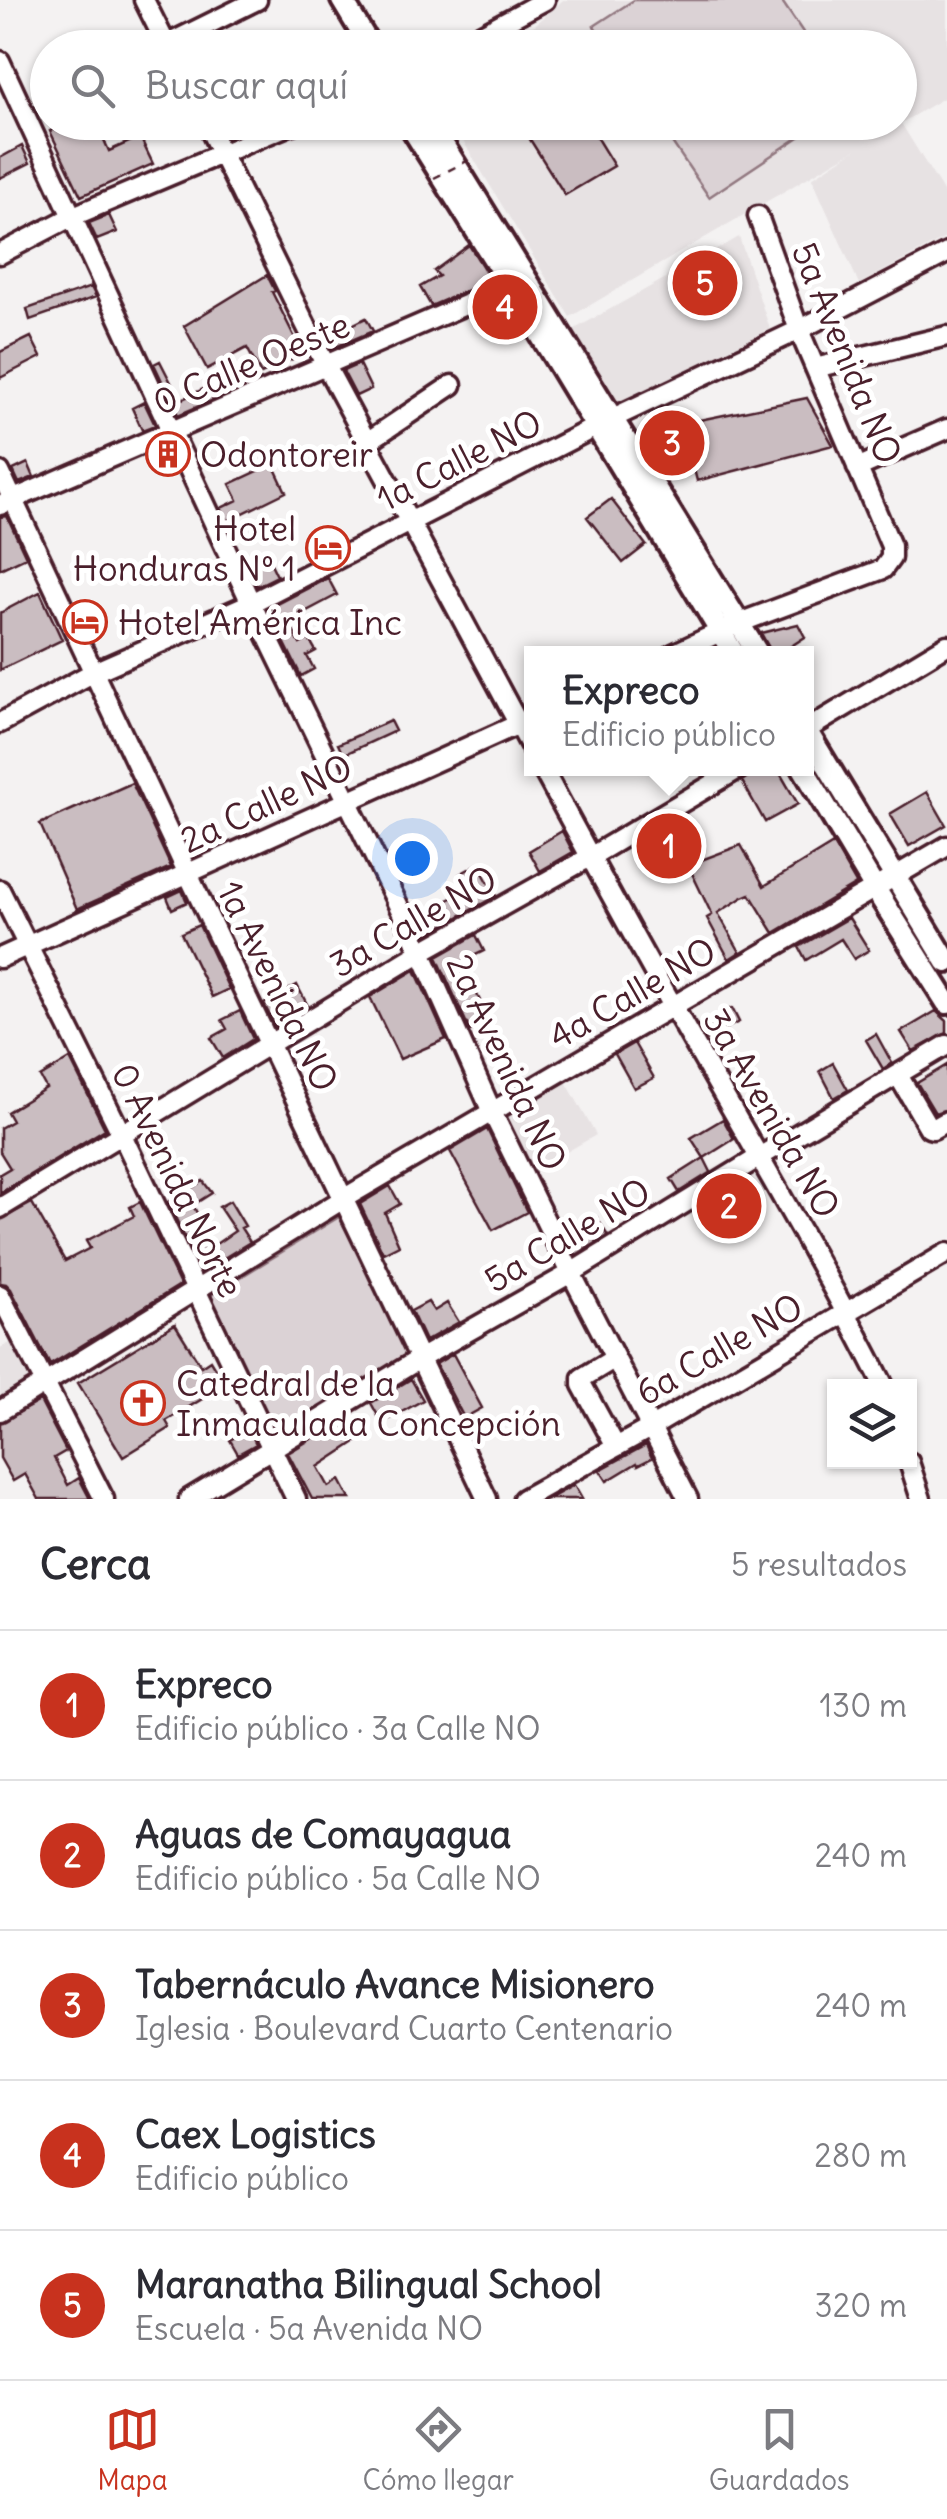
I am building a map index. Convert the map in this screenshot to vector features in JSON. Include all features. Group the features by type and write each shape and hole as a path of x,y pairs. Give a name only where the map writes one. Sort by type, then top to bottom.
{"main road":[{"path":"342,0 360,30"},
{"path":"420,140 519,282"},
{"path":"439,140 604,423 730,628 749,646"},
{"path":"730,628 733,646"},
{"path":"814,742 947,962"},
{"path":"808,776 947,1003"}],"street":[{"path":"144,0 159,30"},
{"path":"198,30 257,0"},
{"path":"489,30 545,0"},
{"name":"2a Avenida NO","path":"0,62 30,127"},
{"name":"2a Avenida NO","path":"36,140 251,602 421,952 492,1112 688,1499"},
{"path":"215,140 326,366 409,521 524,719"},
{"path":"0,254 71,217 255,140"},
{"name":"5a Avenida NO","path":"730,628 883,569 892,558 891,546 799,330 758,216"},
{"name":"1a Calle NO","path":"0,723 94,672 251,602 604,423 799,330 947,252"},
{"name":"0 Calle Oeste","path":"6,503 519,282"},
{"path":"815,368 947,336"},
{"path":"367,442 452,386"},
{"path":"857,468 947,429"},
{"name":"1a Avenida NO","path":"0,472 6,503 94,672 487,1499"},
{"path":"690,646 730,628"},
{"path":"814,726 947,645"},
{"name":"2a Calle NO","path":"0,958 524,721"},
{"name":"3a Avenida NO","path":"546,776 761,1156 880,1379"},
{"name":"3a Calle NO","path":"0,1208 421,952 727,776"},
{"name":"4a Calle NO","path":"0,1411 344,1199 947,846"},
{"name":"0 Avenida Norte","path":"0,890 296,1499"},
{"name":"5a Calle NO","path":"189,1499 421,1358 571,1274 947,1045"},
{"path":"898,1074 929,1128 947,1121"},
{"name":"6a Calle NO","path":"523,1499 947,1253"},
{"path":"0,1295 104,1499"},
{"path":"615,1358 582,1378 582,1385 616,1447"},
{"path":"912,1469 922,1499"}],"path":[{"path":"434,178 467,161"}],"shaded area":[{"path":"563,0 947,0 947,96 917,114 917,30 521,30 535,25"},
{"path":"634,0 781,0 801,30 597,30 594,26"},
{"path":"462,140 911,140 947,198 947,237 859,284 812,178 856,149 570,317"},
{"path":"670,140 794,140 709,197"},
{"path":"739,237 770,329 616,406 573,330"},
{"path":"564,1078 596,1135 532,1172 503,1121 503,1113"},
{"path":"339,1217 412,1354 275,1433 205,1299"},
{"path":"16,1340 38,1383 0,1405 0,1348"}],"building":[{"path":"54,140 104,140 109,151 141,140 153,164 81,196"},
{"path":"530,140 598,140 614,166 565,195"},
{"path":"22,146 30,163 0,178 0,158"},
{"path":"109,215 117,232 97,240 89,223"},
{"path":"469,245 491,280 431,306 420,287 439,276 434,271"},
{"path":"267,275 303,354 261,374 247,348 207,369 184,326"},
{"path":"91,287 96,297 30,320 27,309"},
{"path":"504,302 519,326 501,337 485,310"},
{"path":"366,318 373,331 331,349 326,338"},
{"path":"31,337 41,357 0,378 0,352"},
{"path":"160,361 180,400 210,386 216,399 178,415 154,364"},
{"path":"359,364 371,389 356,396 343,371"},
{"path":"807,398 833,445 697,481 688,446 660,463 649,445 685,423"},
{"path":"144,402 155,425 142,430 132,408"},
{"path":"28,463 34,477 19,483 13,470"},
{"path":"273,464 286,492 227,521 221,508 238,500 230,484"},
{"path":"611,499 646,545 623,563 587,517"},
{"path":"7,516 26,557 0,569 0,517"},
{"path":"266,553 277,576 257,586 246,562"},
{"path":"328,578 337,595 288,621 300,644 309,639 316,651 307,656 314,669 301,676 268,609"},
{"path":"40,592 62,640 0,670 0,613"},
{"path":"798,624 805,637 791,646 768,646 761,633"},
{"path":"390,721 395,731 343,755 338,744"},
{"path":"749,776 782,776 798,804 765,822 742,781"},
{"path":"132,783 171,867 77,909 40,824"},
{"path":"927,792 946,825 909,846 890,814"},
{"path":"562,831 573,852 540,871 529,851"},
{"path":"674,838 681,848 668,857 661,847"},
{"path":"833,844 856,884 774,933 750,894 743,897 718,913 740,952 729,959 707,918 712,915 688,865 741,845 764,886"},
{"path":"478,864 496,896 426,935 422,925 435,918 430,909 468,890 460,874"},
{"path":"182,890 187,902 172,909 167,897"},
{"path":"849,918 869,950 854,959 841,939 806,960 799,947"},
{"path":"199,925 229,989 212,997 181,933"},
{"path":"476,935 484,951 461,962 491,1023 470,1031 437,957"},
{"path":"415,970 446,1039 400,1059 370,997"},
{"path":"297,985 308,1006 275,1026 264,1004"},
{"path":"732,1008 739,1022 706,1038 698,1025"},
{"path":"240,1011 253,1039 223,1058 211,1038 227,1029 222,1020"},
{"path":"936,1011 947,1021 947,1033 913,1051 901,1032"},
{"path":"876,1034 892,1063 883,1069 866,1040"},
{"path":"634,1043 654,1078 634,1088 615,1054"},
{"path":"70,1059 105,1129 0,1193 0,1174 10,1168 0,1152 0,1128 12,1121 7,1112 46,1088 40,1077"},
{"path":"833,1063 848,1090 834,1098 820,1071"},
{"path":"947,1065 947,1109 935,1113 917,1083"},
{"path":"723,1119 734,1139 704,1158 691,1138"},
{"path":"487,1129 527,1212 493,1230 450,1151"},
{"path":"704,1158 711,1172 679,1192 671,1179"},
{"path":"203,1181 212,1193 193,1205 213,1246 235,1231 219,1207 230,1201 250,1242 201,1272 168,1202"},
{"path":"390,1186 400,1204 385,1213 399,1245 383,1253 360,1204"},
{"path":"731,1189 749,1218 728,1230 714,1200"},
{"path":"140,1202 180,1285 50,1365 11,1289 0,1283 0,1220 32,1203 65,1261 90,1248 86,1241 134,1216 130,1207"},
{"path":"597,1218 608,1236 576,1255 565,1233 571,1229 573,1233"},
{"path":"428,1302 434,1311 447,1303 459,1322 425,1341 411,1311"},
{"name":"Catedral de la Inmaculada Concepción","path":"175,1324 201,1366 210,1360 225,1385 166,1421 170,1428 123,1457 78,1383"},
{"path":"453,1354 482,1408 464,1418 436,1364"},
{"path":"411,1379 423,1400 382,1423 371,1403"},
{"path":"40,1401 66,1451 54,1458 68,1485 79,1478 90,1499 39,1499 25,1474 13,1481 0,1458 0,1423"},
{"path":"348,1417 362,1438 318,1467 329,1487 340,1480 350,1499 312,1499 288,1453"},
{"path":"245,1421 256,1444 238,1454 230,1440 240,1434 236,1426"},
{"path":"646,1445 652,1458 607,1481 600,1470"},
{"path":"574,1485 582,1499 549,1499"}],"place":[{"name":"Maranatha Bilingual School","path":"705,283"},
{"name":"Caex Logistics","path":"505,307"},
{"name":"Tabernáculo Avance Misionero","path":"672,443"},
{"name":"Odontoreir","path":"168,454"},
{"name":"Hotel Honduras Nº 1","path":"328,548"},
{"name":"Hotel América Inc","path":"85,622"},
{"name":"Expreco","path":"669,846"},
{"name":"Aguas de Comayagua","path":"729,1206"},
{"name":"Catedral de la Inmaculada Concepción","path":"143,1403"}]}
